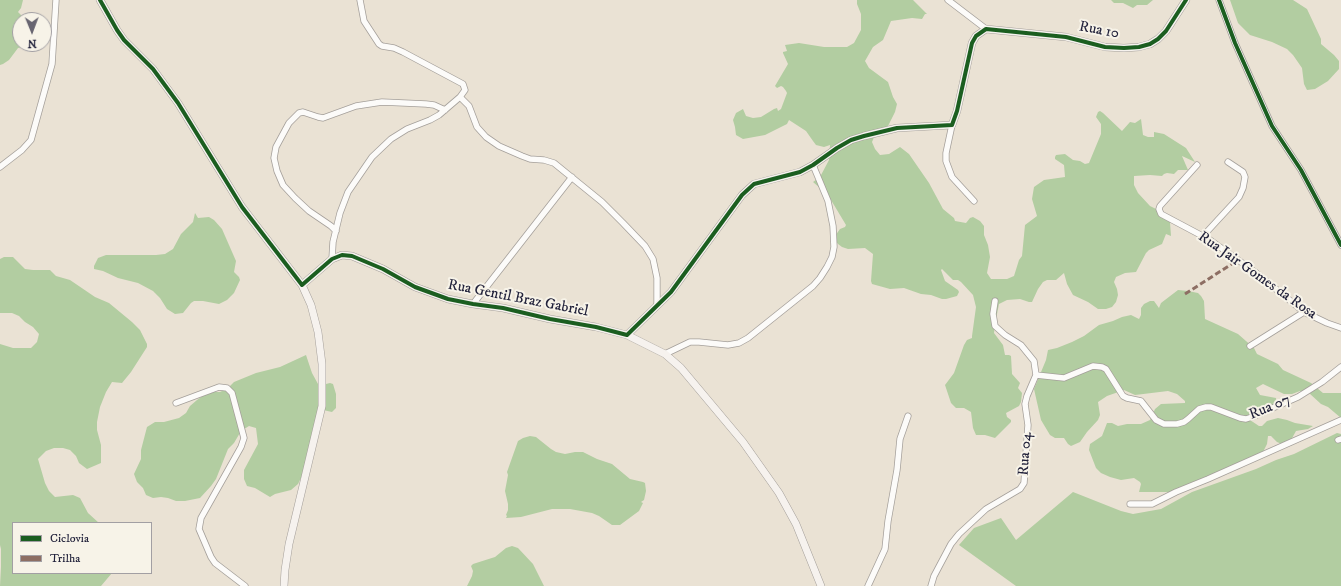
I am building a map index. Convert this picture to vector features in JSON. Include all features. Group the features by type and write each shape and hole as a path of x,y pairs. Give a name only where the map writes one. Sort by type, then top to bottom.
{"street":[{"path":"0,168 28,145 31,140 52,64 56,0"},
{"path":"100,0 120,35 153,69 178,102 242,207 302,284 311,306 318,332 322,364 322,406 289,544 284,586"},
{"path":"302,284 332,259 333,242 340,213 348,192 372,157 391,139 407,128 430,120 445,110 460,97 465,90 463,84 403,52 379,44 364,21 360,0"},
{"name":"Rua 10","path":"948,0 986,28 1066,37 1105,47 1124,48 1139,47 1150,44 1158,39 1166,31 1186,0"},
{"path":"1219,0 1235,44 1272,126 1301,170 1341,246"},
{"path":"974,201 952,177 946,161 946,153 952,125 957,112 972,43 976,36 986,28"},
{"path":"460,97 469,106 477,127 492,142 498,146 530,159 544,160 554,163 602,202 645,246 653,259 656,269 657,306"},
{"path":"336,231 294,198 283,185 277,171 274,158 276,147 289,123 299,113 303,112 318,118 323,118 356,106 382,102 434,105 445,110"},
{"path":"627,336 671,292 747,190 761,182 800,172 851,140 897,128 952,125"},
{"path":"1203,236 1239,197 1244,188 1245,181 1243,172 1228,162"},
{"path":"666,354 690,342 728,345 739,343 760,329 813,286 820,278 832,257 834,247 833,226 828,201 813,165"},
{"name":"Rua Jair Gomes da Rosa","path":"1197,165 1160,206 1159,209 1161,214 1203,236 1256,272 1304,312 1341,328"},
{"path":"473,304 572,177"},
{"name":"Rua Gentil Braz Gabriel","path":"332,259 342,255 352,256 383,269 415,287 448,299 503,308 550,319 596,327 627,336 666,354 681,368 742,442 779,493 796,524 821,586"},
{"path":"995,301 993,314 995,326 1020,345 1034,361 1036,375"},
{"path":"1250,346 1304,312"},
{"name":"Rua 07","path":"1036,375 1064,378 1093,366 1102,366 1106,369 1123,396 1141,400 1156,420 1164,424 1177,424 1184,422 1200,409 1206,407 1211,407 1240,418 1246,419 1252,417 1298,397 1322,382 1341,367"},
{"name":"Rua 04","path":"931,586 934,576 951,544 959,534 986,510 1023,486 1028,425 1025,404 1036,375"},
{"path":"176,403 219,387 227,388 232,393 244,438 241,447 201,518 198,529 215,563 245,586"},
{"path":"868,586 885,549 888,521 897,470 900,439 908,416"},
{"path":"1130,504 1152,504 1176,492 1341,420"}],"green space":[{"path":"0,0 23,0 21,8 18,12 12,12 12,52 15,52 9,60 0,65"},
{"path":"857,0 913,0 927,14 925,14 922,19 912,18 891,21 883,40 873,47 865,61 869,68 888,82 897,104 888,126 875,135 872,142 880,155 889,154 900,147 909,154 929,183 943,209 954,218 955,221 966,223 973,217 980,221 984,226 984,235 988,245 990,257 987,273 991,279 1007,279 1014,276 1019,260 1022,256 1025,225 1037,216 1032,199 1034,187 1044,180 1065,177 1064,165 1055,159 1056,155 1065,154 1073,160 1080,161 1085,164 1089,163 1101,134 1101,124 1096,117 1098,112 1100,111 1103,113 1122,131 1130,122 1135,123 1141,119 1143,135 1154,137 1154,132 1164,134 1186,148 1195,162 1182,156 1188,170 1178,170 1174,174 1167,173 1162,176 1134,176 1134,185 1138,193 1150,206 1158,210 1170,222 1171,236 1166,234 1162,244 1146,253 1136,272 1125,273 1116,277 1114,282 1118,295 1116,302 1112,307 1098,309 1088,302 1073,295 1067,284 1064,273 1056,280 1047,280 1043,282 1032,302 1020,299 1007,300 999,304 994,333 1003,345 1005,355 1011,356 1012,374 1020,383 1018,388 1022,393 1019,406 1006,413 1011,422 995,438 985,435 976,435 973,428 971,412 964,408 956,408 951,403 945,385 954,373 964,345 967,340 972,338 976,307 973,295 961,282 958,280 953,280 942,269 941,270 945,281 958,290 959,292 957,296 942,299 904,288 890,289 872,284 873,254 865,248 848,249 838,244 835,240 835,236 840,229 846,225 828,195 813,182 820,177 829,160 830,145 824,147 816,145 806,131 789,120 787,124 765,135 743,139 736,135 733,120 736,113 743,109 746,116 753,118 761,117 777,108 778,111 781,109 787,93 783,87 781,86 777,88 775,86 788,64 783,53 787,51 785,45 799,43 824,47 847,47 854,43 861,30 861,14"},
{"path":"1111,0 1153,0 1147,5 1137,5 1133,8 1123,3 1114,3"},
{"path":"1230,0 1293,0 1307,9 1321,39 1321,44 1339,61 1339,69 1328,81 1315,89 1307,90 1304,84 1302,68 1293,55 1287,49 1272,42 1250,35 1238,23"},
{"path":"195,213 198,218 209,217 222,229 236,261 234,272 240,280 234,293 227,300 219,304 194,301 183,313 175,314 167,309 160,298 153,291 138,283 118,278 103,271 94,269 98,258 106,255 165,254 173,249 181,234 193,222"},
{"path":"4,257 13,257 25,269 50,270 56,276 70,280 95,297 109,303 132,322 140,330 147,344 147,347 131,372 122,383 112,382 100,407 97,430 101,445 101,463 87,469 79,463 76,456 70,450 63,448 54,448 46,451 38,459 49,491 55,497 73,495 80,498 88,513 98,522 12,522 12,574 111,574 101,586 0,586 0,344 13,348 31,348 37,342 39,334 19,316 12,313 0,313 0,259"},
{"path":"1178,290 1198,293 1204,301 1205,319 1238,334 1254,348 1257,354 1278,364 1283,370 1311,383 1323,393 1341,393 1341,418 1328,407 1321,404 1309,393 1300,391 1292,394 1284,394 1263,384 1256,388 1260,395 1276,398 1277,406 1250,420 1259,426 1262,426 1267,421 1278,418 1313,426 1308,429 1296,431 1291,440 1284,445 1277,442 1271,436 1268,436 1267,444 1263,452 1178,492 1139,492 1141,484 1134,478 1121,480 1101,473 1096,468 1089,450 1090,444 1102,436 1107,423 1112,423 1118,426 1127,424 1141,424 1150,420 1155,409 1161,404 1185,403 1185,401 1177,394 1168,391 1135,395 1124,390 1107,396 1098,402 1100,415 1098,420 1080,442 1071,446 1064,438 1055,438 1050,435 1041,420 1034,389 1046,360 1048,350 1072,342 1084,336 1099,325 1122,317 1131,315 1139,319 1141,315 1141,308 1144,304 1154,301 1159,308 1161,303"},
{"path":"306,355 312,373 318,384 333,384 336,394 336,408 332,412 323,410 302,476 298,484 291,490 275,494 270,497 255,488 247,486 244,479 244,470 258,444 256,428 249,426 241,431 234,443 228,449 216,479 200,498 176,501 161,497 153,498 146,495 143,488 137,482 134,474 141,459 141,450 147,427 155,422 164,422 179,418 186,413 190,406 204,395 211,392 220,392 228,388 234,382 256,373 280,367"},
{"path":"1337,433 1341,434 1341,586 1016,586 959,545 974,528 1001,518 1016,540 1073,492 1121,511 1133,514 1161,509 1192,492 1294,454"},
{"path":"530,436 536,437 556,452 565,454 583,452 612,464 630,479 645,483 646,491 639,511 620,525 612,525 592,513 570,509 552,509 521,517 506,518 508,510 505,491 508,475 507,472 518,441"},
{"path":"512,546 518,548 533,564 544,586 467,586 472,576 473,571 471,566 473,564 495,557 506,548"}],"marked path":[{"path":"1185,294 1238,260"}],"cycle path":[{"path":"100,0 124,40 153,69 178,103 242,207 302,285 332,259 342,255 352,256 383,269 415,287 448,299 503,308 550,319 596,327 627,335 671,292 742,195 754,184 800,172 851,140 864,136 897,128 952,125 957,111 972,43 976,36 986,29 1066,37 1105,47 1139,47 1150,44 1158,39 1166,31 1186,0"},
{"path":"1219,0 1235,43 1272,126 1301,170 1341,245"}]}
